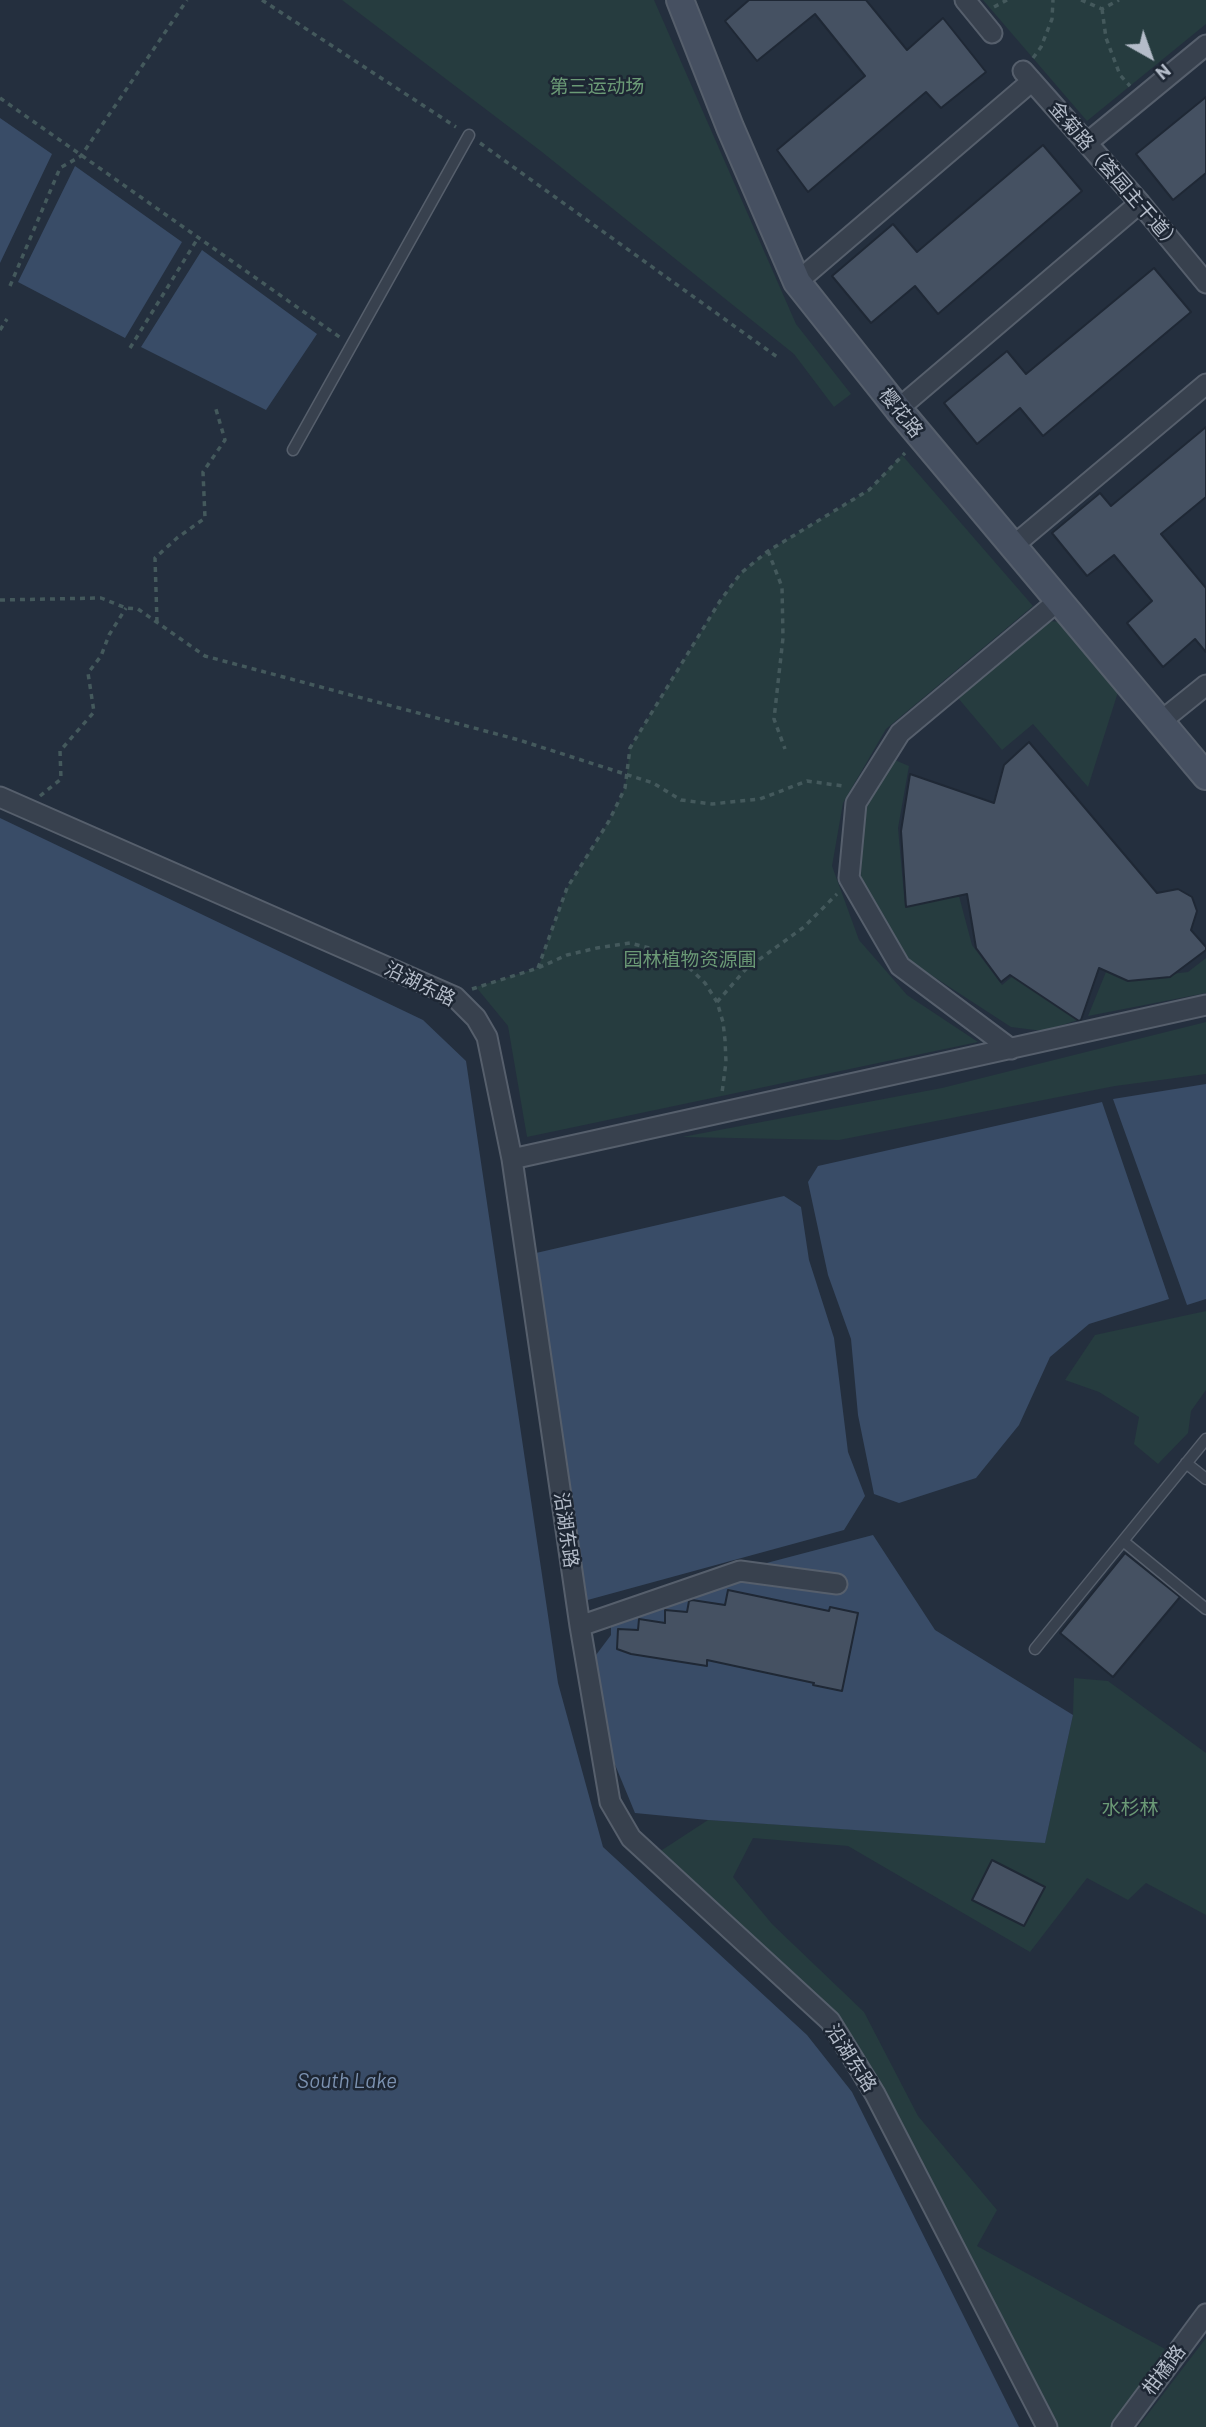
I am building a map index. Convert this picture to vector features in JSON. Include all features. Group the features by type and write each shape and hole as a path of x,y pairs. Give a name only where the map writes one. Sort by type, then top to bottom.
{"street":[{"name":"樱花路","path":"680,0 730,127 797,282 898,410 1206,776"},
{"path":"965,0 992,33"},
{"path":"1087,143 1206,45"},
{"path":"797,282 1028,76"},
{"name":"金菊路（荟园主干道）","path":"1028,76 1140,203 1206,283"},
{"path":"898,410 1140,203"},
{"path":"1013,546 1206,384"},
{"path":"1011,1049 900,966 849,878 856,803 900,733 1058,601"},
{"path":"1160,722 1206,685"},
{"name":"沿湖东路","path":"0,797 455,997 476,1018 487,1037 512,1159 580,1626 610,1802 631,1838 830,2021 875,2094 1047,2427"},
{"path":"512,1159 1206,1005"},
{"path":"580,1626 740,1571 836,1584"},
{"name":"柑橘路","path":"1122,2427 1206,2314"}],"lane":[{"path":"293,450 469,135"},
{"path":"1035,1649 1206,1439"},
{"path":"1186,1463 1206,1479"},
{"path":"1122,1541 1206,1609"}],"path":[{"path":"10,286 60,168 81,156 187,0"},
{"path":"262,0 469,135 780,359"},
{"path":"1028,76 1052,19 1053,0"},
{"path":"1081,0 1102,9"},
{"path":"1102,9 1119,0"},
{"path":"1102,9 1106,38 1120,75 1141,98"},
{"path":"0,98 352,345"},
{"path":"130,348 198,238"},
{"path":"0,330 7,319"},
{"path":"157,622 155,558 205,518 203,472 225,440 215,406"},
{"path":"538,968 567,888 609,821 625,788 630,748 720,601 741,573 768,551 869,490 902,455 923,439"},
{"path":"768,551 782,587 783,638 774,719 785,749"},
{"path":"0,600 101,598 125,608 138,608 205,656 519,740 653,783 681,800 712,804 760,799 807,781 864,790"},
{"path":"24,808 61,779 60,751 94,712 88,673 101,656 109,635 125,608"},
{"path":"717,1002 746,969 804,927 829,904 849,878"},
{"path":"455,997 568,955 630,943 661,951 683,962 705,983 717,1002 725,1040 723,1112"}],"green space":[{"name":"第三运动场","path":"342,0 654,0 796,324 851,394 834,407 794,354 542,152"},
{"path":"983,0 1206,0 1206,24 1087,121"},
{"name":"园林植物资源圃","path":"902,455 1033,606 886,729 843,803 832,866 859,940 907,995 978,1042 527,1137 508,1026 476,987 538,968 567,888 609,821 625,788 630,748 720,601 741,573 768,551 869,490"},
{"path":"1039,620 1061,622 1118,692 1088,787 1033,724 1002,750 953,692"},
{"path":"890,758 909,766 898,828 905,906 959,896 972,945 1002,985 1014,975 1078,1020 1043,1031 1011,1027 911,962 861,881 862,805"},
{"path":"1206,958 1206,993 1088,1016 1108,967 1137,978 1188,972"},
{"path":"1206,1022 1206,1074 1115,1086 839,1140 682,1137 942,1088"},
{"path":"1206,1311 1206,1390 1191,1411 1188,1433 1158,1464 1134,1444 1139,1417 1099,1392 1065,1380 1095,1335"},
{"name":"水杉林","path":"1074,1678 1108,1681 1206,1753 1206,1915 1146,1883 1128,1900 1087,1878 1030,1952 848,1846 753,1838 733,1877 772,1924 864,2012 918,2116 997,2210 977,2246 1165,2349 1111,2427 1053,2427 967,2249 837,2016 659,1852 708,1820 1045,1842 1073,1715"},
{"path":"1206,2338 1206,2427 1138,2427"}],"water":[{"path":"0,118 52,154 0,263"},
{"path":"75,166 182,242 125,338 18,282"},
{"path":"202,250 317,334 266,410 141,347"},
{"name":"South Lake","path":"0,818 423,1020 466,1061 558,1683 603,1847 807,2035 852,2092 1019,2427 0,2427"},
{"path":"1206,1084 1206,1299 1187,1305 1113,1099"},
{"path":"1102,1102 1169,1299 1089,1324 1050,1357 1019,1425 976,1478 899,1503 874,1494 858,1415 851,1339 828,1275 808,1182 818,1166"},
{"path":"784,1196 801,1207 809,1260 834,1338 848,1452 865,1496 844,1530 584,1601 536,1253"},
{"path":"873,1535 935,1630 1073,1715 1045,1843 635,1813 611,1755 596,1655 611,1635 611,1610 740,1570"}],"building":[{"path":"749,0 866,0 907,50 943,18 986,72 941,108 926,92 808,192 777,150 865,76 815,14 757,61 725,21"},
{"path":"1206,97 1206,173 1173,200 1136,154"},
{"path":"1043,145 1082,191 938,314 915,286 871,323 832,276 893,224 917,252"},
{"path":"1154,268 1191,312 1043,436 1020,408 977,444 944,403 1007,351 1026,374"},
{"path":"1206,427 1206,497 1161,534 1206,588 1206,652 1195,639 1163,667 1127,623 1152,601 1114,555 1087,576 1052,533 1100,493 1111,506"},
{"path":"1029,742 1157,893 1178,889 1192,897 1197,911 1191,930 1206,947 1206,950 1170,977 1128,981 1099,968 1079,1021 1010,975 1001,982 976,948 967,894 906,907 901,831 910,774 994,803 1004,765"},
{"path":"1125,1553 1180,1597 1113,1677 1060,1633"},
{"path":"728,1590 829,1611 830,1607 858,1613 842,1691 707,1660 707,1666 631,1654 617,1649 618,1629 638,1630 639,1619 665,1623 665,1610 687,1612 689,1601 692,1600 725,1605"},
{"path":"992,1860 1045,1887 1024,1926 972,1900"}]}
